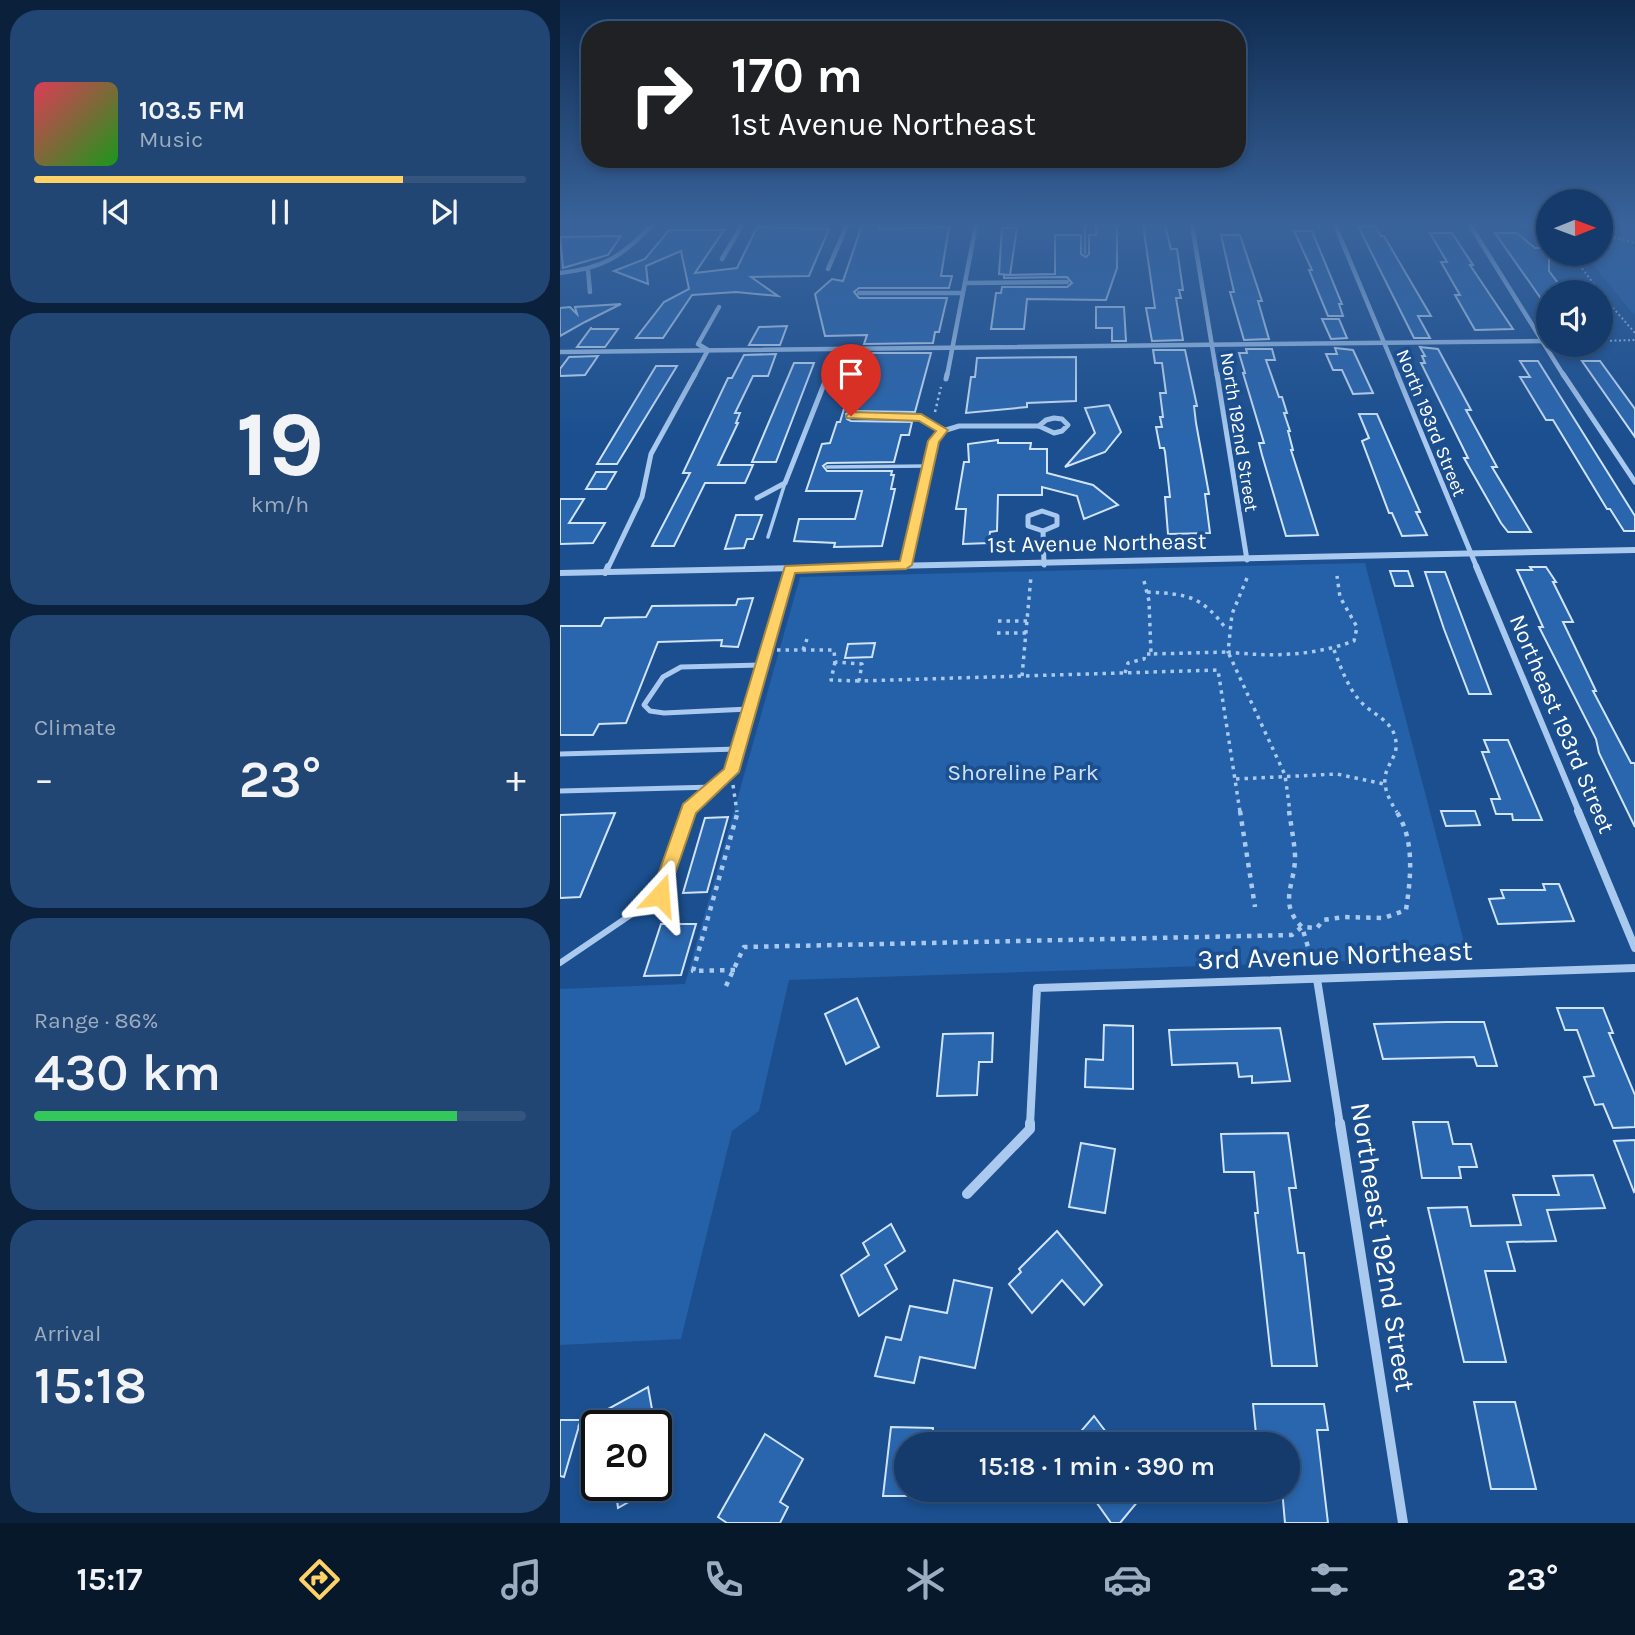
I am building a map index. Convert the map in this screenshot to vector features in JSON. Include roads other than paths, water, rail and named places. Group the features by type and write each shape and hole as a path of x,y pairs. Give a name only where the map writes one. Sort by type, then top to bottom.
{"street":[{"path":"946,379 961,296"},
{"name":"North 192nd Street","path":"1203,296 1247,560"},
{"name":"North 193rd Street","path":"1364,296 1469,553"},
{"path":"1513,296 1536,333"},
{"path":"708,350 698,344 719,307"},
{"path":"560,352 1536,341"},
{"path":"757,498 785,483 838,349"},
{"path":"605,573 642,497 651,454 708,350"},
{"path":"1552,357 1635,482"},
{"path":"851,416 921,417 943,430"},
{"path":"906,565 933,441 943,430 959,426 1039,426 1051,433 1061,432 1068,425 1065,420 1052,418 1043,421 1039,426"},
{"path":"1042,511 1056,516 1057,525 1043,531 1028,526 1028,516 1042,511"},
{"path":"1043,531 1044,565"},
{"name":"1st Avenue Northeast","path":"560,573 906,565 1044,565 1635,550"},
{"name":"Northeast 193rd Street","path":"1469,553 1635,948"},
{"name":"3rd Avenue Northeast","path":"967,1194 1030,1129 1037,988 1635,968"},
{"name":"Northeast 192nd Street","path":"1317,979 1403,1523"}],"lane":[{"path":"827,467 928,466"},
{"path":"768,537 785,483"},
{"path":"560,963 660,895 688,809 731,772 790,569"},
{"path":"749,709 664,713 650,711 644,705 662,675 670,670 681,667 761,665"},
{"path":"560,754 738,749"},
{"path":"560,791 714,787"}],"park label":[{"name":"Shoreline Park","path":"1023,772"}]}
